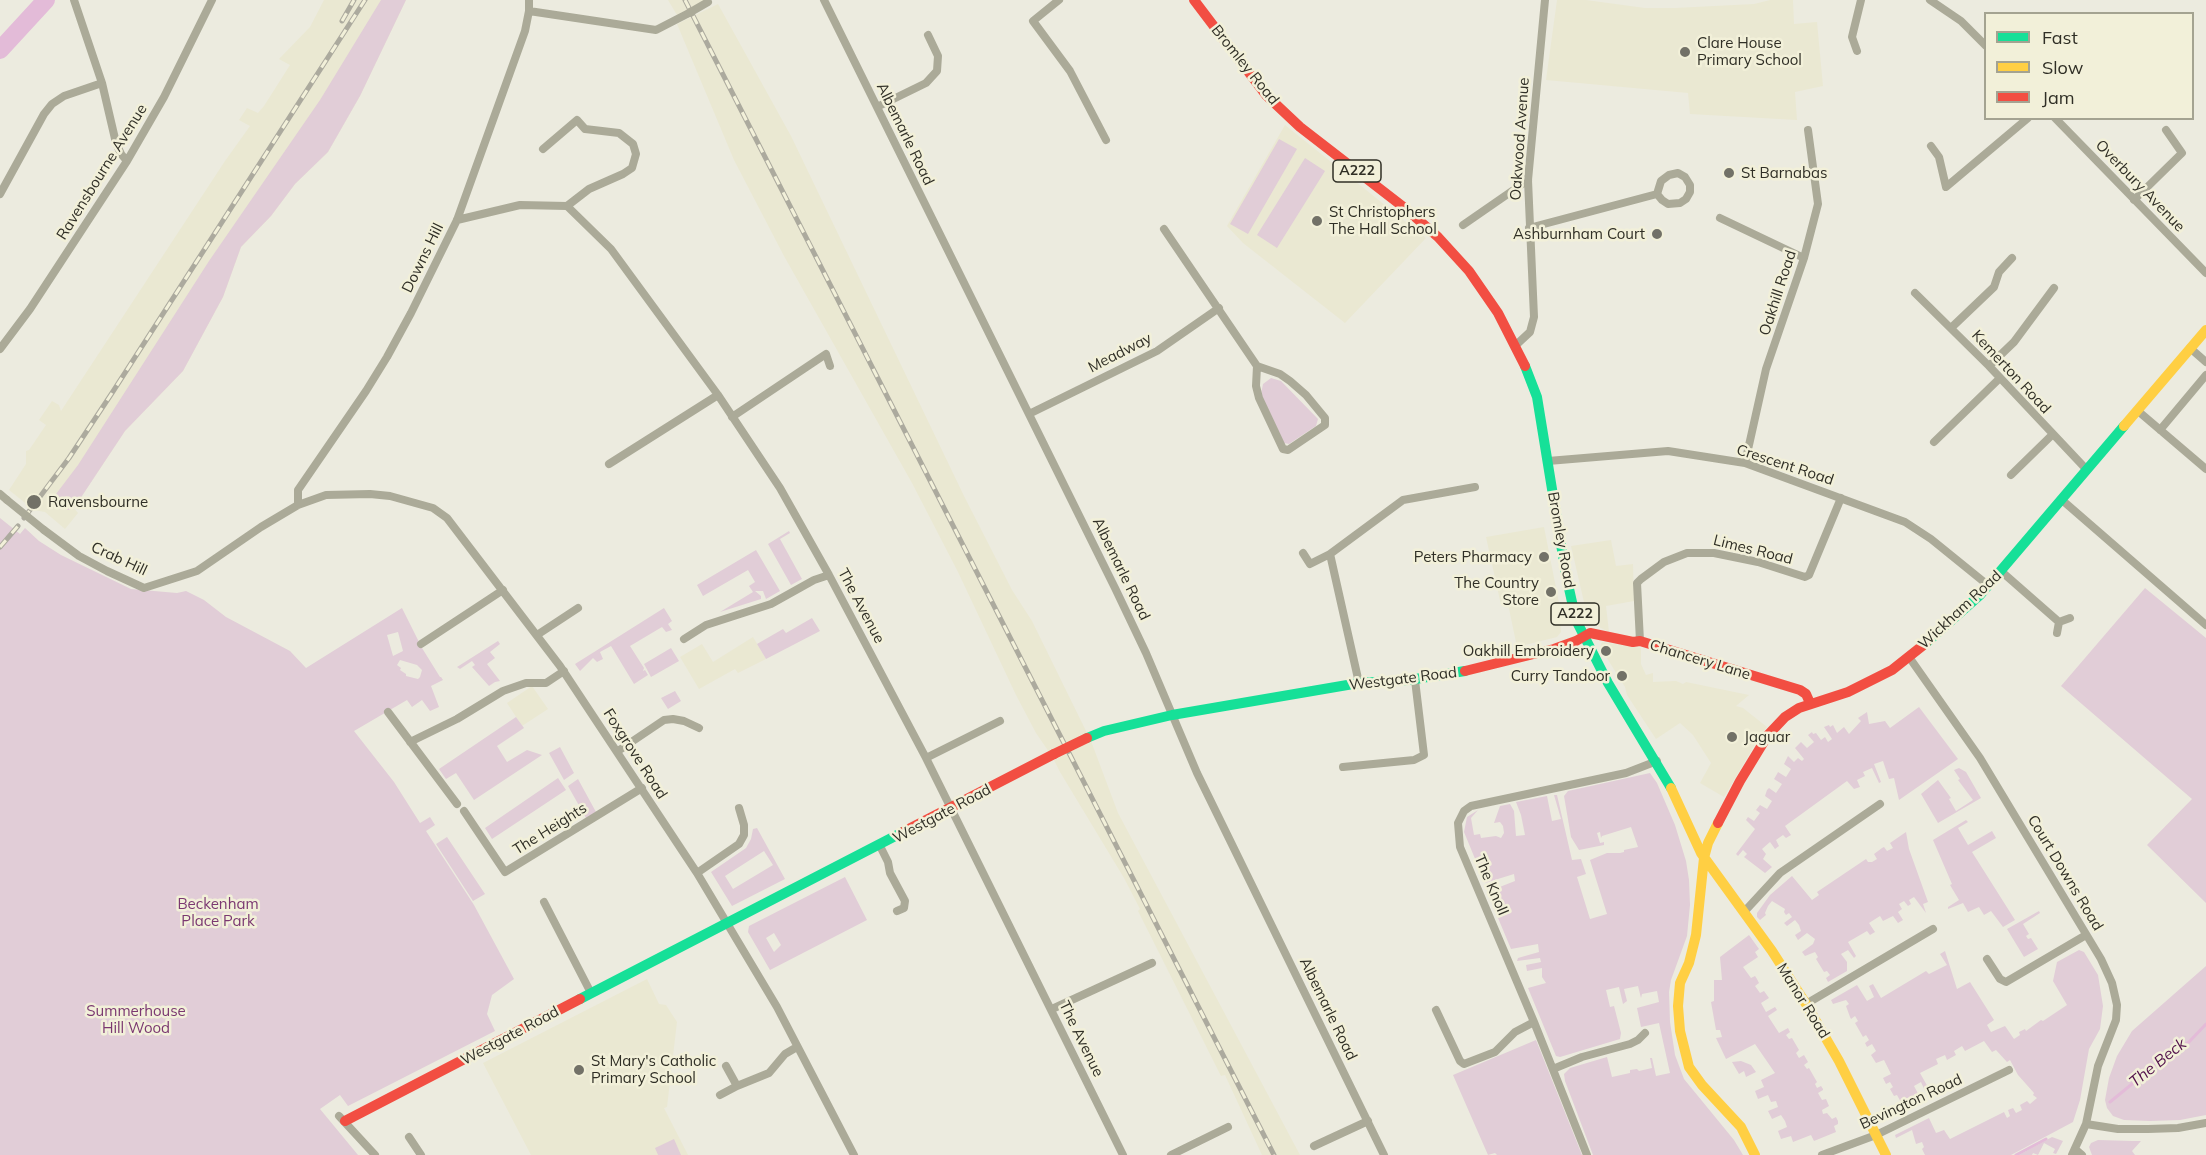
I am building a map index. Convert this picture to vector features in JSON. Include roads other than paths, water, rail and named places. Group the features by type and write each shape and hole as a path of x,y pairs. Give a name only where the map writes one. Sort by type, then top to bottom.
{"main road":[{"name":"Bromley Road","path":"1194,0 1253,79 1279,108 1406,209 1451,250 1488,297 1516,345 1537,397 1566,575 1576,620 1619,702 1657,761 1704,858"},
{"name":"Wickham Road","path":"1704,858 1708,843 1722,814 1768,735 1785,717 1810,703 1840,695 1887,673 1953,621 2002,572 2206,330"},
{"name":"Chancery Lane","path":"1583,637 1590,633 1633,642 1640,641 1800,690 1806,694 1810,703"},
{"name":"Westgate Road","path":"342,1118 729,924 1054,754 1104,731 1173,715 1359,683 1415,680 1466,671 1554,649 1583,637"},
{"name":"Manor Road","path":"1704,858 1744,912 1806,1004 1839,1061 1886,1155"},
{"path":"1704,858 1696,935 1679,989 1680,1031 1691,1072 1741,1127 1755,1155"}],"street":[{"name":"Ravensbourne Avenue","path":"1,346 30,309 127,161 164,97 212,0"},
{"name":"Downs Hill","path":"298,506 298,490 387,357 457,220 525,31 529,0"},
{"name":"Albemarle Road","path":"824,0 1115,588 1197,773 1384,1155"},
{"path":"1059,0 1033,21 1070,71 1106,140"},
{"name":"Oakwood Avenue","path":"1516,345 1530,332 1534,317 1528,180 1545,0"},
{"path":"1857,51 1852,37 1861,0"},
{"path":"1930,0 1961,21 1984,44"},
{"path":"75,1 102,83 116,143 127,161"},
{"path":"529,11 656,30 710,1"},
{"path":"877,107 933,78 937,71 938,56 928,35"},
{"path":"0,194 44,114 52,104 64,96 102,83"},
{"path":"457,220 520,205 567,206 589,189 632,168 636,154 633,144 619,133 585,129 577,120 543,149"},
{"path":"1931,146 1939,157 1946,187 2026,120"},
{"name":"Overbury Avenue","path":"2057,120 2206,273"},
{"name":"Oakhill Road","path":"1745,463 1766,369 1804,258 1818,204 1808,130"},
{"path":"2134,200 2182,153 2166,130"},
{"path":"1678,173 1685,177 1690,185 1690,192 1680,203 1668,204 1658,194 1661,181 1669,175 1678,173"},
{"path":"1463,225 1528,180"},
{"path":"1529,228 1658,194"},
{"name":"The Avenue","path":"567,206 611,249 718,395 780,488 926,758 1123,1155"},
{"path":"1720,218 1804,258"},
{"path":"1164,229 1257,366 1256,386 1259,398 1283,449 1288,450 1325,425 1325,418 1290,381 1280,374 1257,366"},
{"path":"1952,328 1994,287 2000,272 2012,258"},
{"path":"1989,366 2014,342 2054,288"},
{"name":"Kemerton Road","path":"1915,293 1989,366 2087,470"},
{"name":"Meadway","path":"1029,414 1157,351 1219,308"},
{"path":"2190,348 2206,362"},
{"path":"732,417 826,354 830,366"},
{"path":"2160,430 2206,375"},
{"path":"1934,442 2000,378"},
{"path":"609,464 718,395"},
{"path":"2138,411 2206,469"},
{"path":"2011,475 2052,435"},
{"name":"Crescent Road","path":"1548,461 1668,451 1745,463 1891,516 1917,529 1989,586"},
{"path":"1303,553 1310,564 1330,554 1403,500 1475,487"},
{"name":"Crab Hill","path":"0,494 79,556 144,588 197,571 261,527 298,506"},
{"name":"Foxgrove Road","path":"298,506 326,495 370,494 411,501 433,508 447,518 459,532 564,671 697,873 777,1007 854,1155"},
{"name":"Limes Road","path":"1640,641 1637,583 1664,562 1679,555 1694,552 1714,553 1758,562 1800,576 1809,575 1841,498"},
{"path":"2062,500 2206,625"},
{"path":"1330,554 1359,683"},
{"path":"2002,572 2059,622"},
{"path":"684,639 706,625 771,604 814,580 829,575"},
{"path":"421,644 503,590"},
{"path":"537,635 578,608"},
{"path":"2059,622 2070,618"},
{"path":"2057,633 2059,622"},
{"name":"Court Downs Road","path":"1910,657 1980,758 2086,935 2112,983 2117,1005 2113,1031 2098,1066 2086,1124 2074,1152"},
{"path":"410,742 457,719 503,691 526,683 546,683 564,671"},
{"path":"1344,767 1414,760 1424,756 1415,680"},
{"path":"387,712 457,804"},
{"path":"618,751 664,720 684,721 699,728"},
{"path":"926,758 1000,721"},
{"name":"The Knoll","path":"1587,1155 1460,847 1457,829 1461,815 1471,806 1626,772 1657,761"},
{"name":"The Heights","path":"464,811 505,872 642,788"},
{"path":"1744,912 1780,873 1880,804"},
{"path":"697,873 739,844 744,835 744,825 739,808"},
{"path":"880,846 888,862 890,873 905,901 904,908 897,911"},
{"path":"544,902 591,993"},
{"path":"1806,1004 1934,929"},
{"path":"1987,959 2000,979 2006,982 2086,935"},
{"path":"1052,1009 1152,963"},
{"path":"1436,1010 1460,1061 1464,1064 1495,1052 1515,1032 1534,1022"},
{"path":"1553,1069 1582,1057 1630,1044 1645,1034"},
{"path":"720,1095 769,1073 785,1054 797,1047"},
{"path":"726,1066 737,1086"},
{"name":"Bevington Road","path":"1822,1155 1876,1135 2009,1070"},
{"path":"342,1118 375,1155"},
{"path":"1314,1146 1368,1121"},
{"path":"2086,1124 2148,1129 2206,1124"},
{"path":"1171,1155 1228,1127"},
{"path":"409,1137 421,1155"},
{"path":"2074,1152 2082,1155"}],"waterway":[{"path":"0,50 46,0"},
{"name":"The Beck","path":"2110,1102 2171,1052 2189,1042 2206,1024"},
{"name":"The Beck","path":"2016,1155 2046,1139"}],"railway":[{"path":"342,21 354,0"},
{"path":"24,518 69,458 112,393 365,0"},
{"path":"685,0 1274,1155"},
{"path":"0,547 18,526"}],"place":[{"name":"Clare House Primary School","path":"1685,52"},
{"name":"St Barnabas","path":"1729,173"},
{"name":"St Christophers The Hall School","path":"1317,221"},
{"name":"Ashburnham Court","path":"1657,234"},
{"name":"Ravensbourne","path":"34,502"},
{"name":"Peters Pharmacy","path":"1544,557"},
{"name":"The Country Store","path":"1551,592"},
{"name":"Oakhill Embroidery","path":"1606,651"},
{"name":"Curry Tandoor","path":"1622,676"},
{"name":"Jaguar","path":"1732,737"},
{"name":"St Mary's Catholic Primary School","path":"579,1070"}],"park label":[{"name":"Beckenham Place Park","path":"218,912"},
{"name":"Summerhouse Hill Wood","path":"136,1020"}]}
